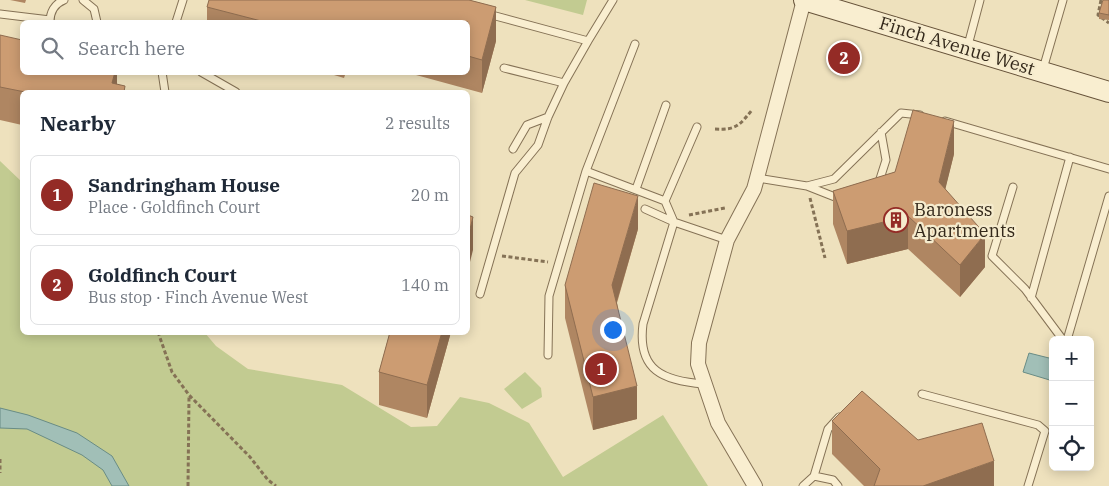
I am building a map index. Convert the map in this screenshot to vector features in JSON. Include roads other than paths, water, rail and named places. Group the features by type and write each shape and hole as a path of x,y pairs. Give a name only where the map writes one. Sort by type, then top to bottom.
{"main road":[{"name":"Finch Avenue West","path":"804,0 1109,92"}],"street":[{"path":"755,486 718,423 698,364 698,342 727,240 754,189 804,0"}],"lane":[{"path":"51,20 55,7 64,0"},
{"path":"84,0 94,9 97,20"},
{"path":"177,20 183,0"},
{"path":"480,294 515,173 538,145 564,84 613,0"},
{"path":"967,49 980,0"},
{"path":"1042,72 1062,0"},
{"path":"483,13 588,41"},
{"path":"0,14 38,20"},
{"path":"548,355 549,296 586,171 635,44"},
{"path":"504,68 564,84"},
{"path":"162,75 165,90"},
{"path":"206,75 232,90"},
{"path":"636,189 666,105"},
{"path":"807,186 834,179 901,113 924,115"},
{"path":"513,149 527,125 548,118"},
{"path":"934,118 1109,168"},
{"path":"665,201 697,127"},
{"path":"875,189 879,184 886,160 882,132"},
{"path":"1031,298 1070,157"},
{"path":"586,171 665,201 674,222 643,324 641,342 650,363 662,375 679,382 704,384"},
{"path":"757,178 807,186 832,197 850,201"},
{"path":"1013,188 992,256 1031,298 1059,336"},
{"path":"1067,336 1109,196"},
{"path":"645,209 674,222 727,240"},
{"path":"922,394 1038,425 1045,431 1028,486"},
{"path":"803,486 814,476 828,429 848,408"},
{"path":"814,476 833,480 838,486"}],"water":[{"path":"1029,353 1049,358 1049,380 1023,372"},
{"path":"0,408 28,415 77,433 112,456 129,486 112,486 103,470 82,455 27,429 0,428"}],"place":[{"name":"Goldfinch Court","path":"844,58"},
{"name":"Baroness Apartments","path":"896,220"},
{"name":"Sandringham House","path":"601,369"}]}
